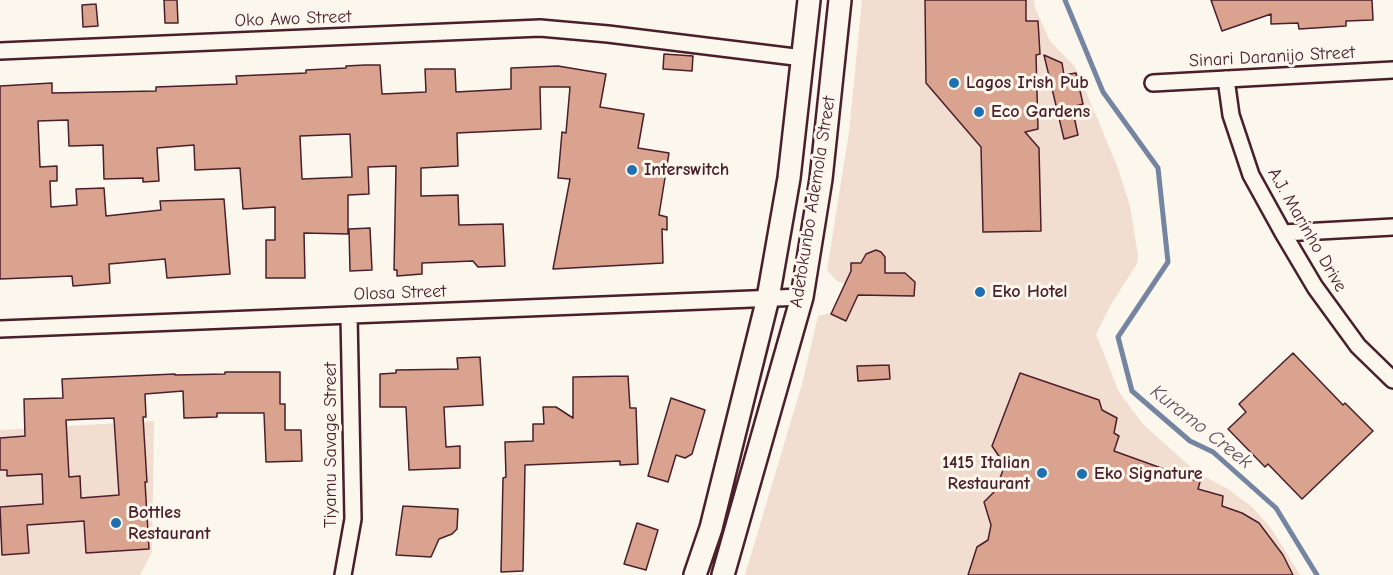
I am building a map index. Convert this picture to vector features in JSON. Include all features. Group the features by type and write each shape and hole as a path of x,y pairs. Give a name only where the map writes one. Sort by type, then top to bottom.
{"main road":[{"name":"Adetokunbo Ademola Street","path":"695,575 711,528 768,298 789,178 809,0"},
{"name":"Adetokunbo Ademola Street","path":"723,575 802,297 820,179 840,0"}],"street":[{"name":"Oko Awo Street","path":"0,51 540,28 803,58"},
{"name":"Sinari Daranijo Street","path":"1153,83 1393,70"},
{"name":"A.J. Marinho Drive","path":"1226,79 1231,115 1251,175 1283,233 1315,287 1358,346 1393,380"},
{"path":"1283,233 1393,227"},
{"name":"Olosa Street","path":"0,329 802,297"},
{"name":"Tiyamu Savage Street","path":"343,575 353,519 349,315"}],"shaded area":[{"name":"Eko Hotel","path":"862,0 1034,0 1035,8 1050,41 1076,68 1118,168 1130,206 1138,255 1137,264 1113,301 1096,334 1119,392 1143,424 1196,472 1228,489 1252,507 1271,528 1300,575 745,575 802,384 818,316 831,313 845,284 837,281 827,270 849,132"},
{"path":"154,421 152,552 140,575 0,575 0,430"}],"building":[{"path":"164,0 177,0 178,23 165,23"},
{"path":"925,0 1026,0 1026,21 1038,21 1040,54 1036,55 1038,129 1025,132 1039,148 1041,231 983,232 981,147 926,83"},
{"path":"1211,0 1372,0 1373,20 1346,21 1346,26 1299,29 1298,23 1271,24 1271,14 1222,31"},
{"path":"96,4 98,26 83,27 82,5"},
{"path":"664,54 693,56 692,71 663,69"},
{"path":"1044,55 1062,63 1064,75 1076,73 1083,104 1072,107 1078,135 1064,139"},
{"path":"380,65 382,94 426,92 425,69 455,69 456,92 511,89 511,68 558,66 606,74 600,107 644,114 638,148 669,153 659,215 667,217 667,230 662,229 663,263 553,269 570,179 558,178 562,132 566,133 570,87 540,87 541,129 457,133 458,166 421,168 421,196 458,195 459,225 503,224 505,266 478,267 473,261 422,263 422,274 397,276 397,270 394,270 396,166 368,167 369,194 348,195 348,234 304,233 305,278 266,278 266,240 275,240 275,207 243,209 240,168 195,170 194,145 157,148 159,181 143,182 143,178 104,179 103,145 69,146 68,120 38,121 40,167 57,166 57,181 50,181 51,207 77,205 76,189 104,188 106,216 161,210 160,201 224,199 230,274 167,278 165,259 109,264 110,283 73,286 72,276 0,279 0,86 52,83 52,93 156,91 156,87 237,84 236,76 306,73 306,70 346,68 346,66","holes":["350,134 352,177 302,179 300,136"]},
{"path":"370,228 372,270 350,271 349,229"},
{"path":"876,250 885,257 885,273 905,273 915,282 914,296 858,295 846,321 831,314 851,271 851,263 861,263 866,254"},
{"path":"1293,353 1343,405 1345,403 1373,431 1302,499 1268,464 1265,467 1228,429 1246,412 1239,404"},
{"path":"480,357 483,405 444,407 446,447 460,446 460,468 409,470 406,407 380,407 380,374 396,373 396,370 458,369 457,358"},
{"path":"889,365 890,379 858,381 857,366"},
{"path":"225,372 280,372 280,404 285,404 285,430 301,430 302,461 266,462 264,413 217,413 217,417 184,418 183,391 145,394 146,417 143,417 149,549 86,553 84,521 27,525 29,553 2,555 0,507 43,504 42,474 7,476 7,470 0,470 0,438 25,436 24,399 63,398 62,379 225,374","holes":["114,418 119,495 81,498 80,476 69,477 66,420"]},
{"path":"1020,373 1099,400 1102,410 1117,418 1114,433 1119,436 1114,451 1200,482 1198,489 1223,496 1222,506 1242,513 1259,523 1283,555 1293,575 968,575 977,547 988,540 991,525 984,502 995,491 1005,465 992,446"},
{"path":"628,376 630,408 636,408 638,464 620,465 620,461 525,465 523,571 501,572 503,478 506,477 505,442 533,441 533,424 544,424 543,407 556,407 573,418 573,377"},
{"path":"671,398 705,410 692,454 685,458 676,455 668,482 648,476"},
{"path":"403,506 458,509 457,529 452,534 439,539 431,557 396,555"},
{"path":"637,523 658,530 646,570 624,564"}],"waterway":[{"name":"Kuramo Creek","path":"1065,0 1103,92 1158,168 1168,262 1118,337 1132,391 1190,441 1213,452 1276,508 1317,575"}],"place":[{"name":"Lagos Irish Pub","path":"954,83"},
{"name":"Eco Gardens","path":"979,112"},
{"name":"Interswitch","path":"632,170"},
{"name":"Eko Hotel","path":"980,292"},
{"name":"1415 Italian Restaurant","path":"1042,473"},
{"name":"Eko Signature","path":"1082,474"},
{"name":"Bottles Restaurant","path":"116,523"}]}
